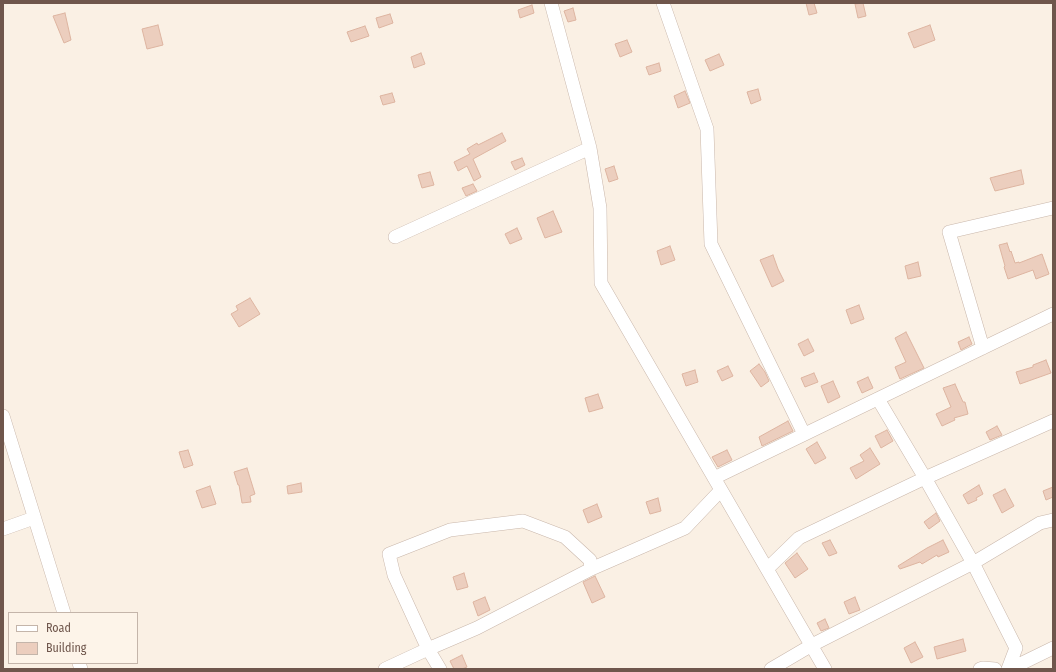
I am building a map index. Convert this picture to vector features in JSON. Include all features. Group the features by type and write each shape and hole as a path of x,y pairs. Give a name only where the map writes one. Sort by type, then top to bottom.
{"street":[{"path":"550,3 590,148 600,208 600,283 825,669"},
{"path":"663,3 707,129 711,244 804,434"},
{"path":"395,237 590,148"},
{"path":"983,348 948,232 1053,208"},
{"path":"714,478 1053,314"},
{"path":"878,399 926,478 973,563 1016,648 1009,669"},
{"path":"3,416 64,612"},
{"path":"767,569 799,538 926,478 1053,421"},
{"path":"385,669 477,628 592,569 685,528 721,490"},
{"path":"3,529 34,518"},
{"path":"770,669 812,645 973,563 1040,523 1053,520"},
{"path":"440,669 428,649 394,575 389,554 450,530 523,521 564,537 590,560 592,569"},
{"path":"1009,669 1053,648"},
{"path":"980,669 995,669"}],"building":[{"path":"806,3 814,3 817,13 809,15"},
{"path":"863,3 866,16 858,18 855,4"},
{"path":"532,5 534,13 520,18 518,10"},
{"path":"573,8 576,20 568,22 564,11"},
{"path":"65,13 71,40 64,43 53,16"},
{"path":"390,14 393,23 379,28 376,18"},
{"path":"158,25 163,45 147,49 142,29"},
{"path":"930,25 935,40 914,48 908,33"},
{"path":"365,26 369,36 351,42 347,32"},
{"path":"627,40 632,52 620,57 615,44"},
{"path":"421,53 425,64 414,68 411,57"},
{"path":"719,54 724,65 710,71 705,60"},
{"path":"659,63 661,71 649,75 646,67"},
{"path":"758,89 761,100 751,104 747,92"},
{"path":"685,91 690,103 678,108 674,96"},
{"path":"392,93 395,102 383,105 380,96"},
{"path":"502,133 506,141 473,159 481,177 474,181 467,166 458,171 454,162 470,154 467,149 477,143 478,145"},
{"path":"522,158 525,165 515,170 511,162"},
{"path":"614,166 618,179 609,182 605,169"},
{"path":"1021,170 1024,184 995,191 990,178"},
{"path":"430,172 434,185 422,188 418,175"},
{"path":"473,184 477,191 466,196 462,188"},
{"path":"553,211 562,232 545,238 537,218"},
{"path":"517,228 522,239 510,244 505,234"},
{"path":"1007,243 1015,263 1019,263 1042,254 1049,274 1036,279 1033,270 1008,279 999,245"},
{"path":"670,246 675,260 661,265 657,251"},
{"path":"773,255 784,281 772,287 760,260"},
{"path":"918,262 921,276 908,279 905,266"},
{"path":"250,298 260,314 239,327 231,314 238,310 236,306"},
{"path":"859,305 864,319 851,324 846,310"},
{"path":"906,332 924,368 900,379 895,367 906,362 895,338"},
{"path":"969,337 972,344 961,350 958,342"},
{"path":"808,339 814,351 804,356 798,344"},
{"path":"1046,360 1051,373 1020,384 1016,372 1033,367 1033,365"},
{"path":"759,364 769,381 761,387 750,371"},
{"path":"728,366 733,376 722,381 717,371"},
{"path":"695,370 698,382 686,386 682,374"},
{"path":"814,373 818,382 805,387 801,378"},
{"path":"868,377 873,388 862,393 857,382"},
{"path":"833,381 840,397 828,403 821,386"},
{"path":"955,384 963,402 965,402 968,414 954,418 955,420 942,426 936,414 951,407 943,388"},
{"path":"598,394 603,408 589,412 585,398"},
{"path":"788,421 793,431 762,446 759,437"},
{"path":"997,426 1002,435 990,440 986,432"},
{"path":"887,430 893,441 881,448 875,436"},
{"path":"817,442 826,458 815,464 806,449"},
{"path":"870,448 880,464 856,479 850,468 864,461 860,455"},
{"path":"188,450 193,465 184,468 179,452"},
{"path":"727,450 732,460 718,467 712,457"},
{"path":"247,468 255,494 250,496 251,502 242,503 239,485 234,472"},
{"path":"301,483 302,492 288,494 287,486"},
{"path":"979,485 983,494 976,498 977,500 968,504 963,495"},
{"path":"210,486 216,504 202,508 196,491"},
{"path":"1053,487 1053,497 1046,500 1043,491"},
{"path":"1005,489 1014,506 1002,513 993,495"},
{"path":"658,498 661,511 650,514 646,502"},
{"path":"597,504 602,517 588,523 583,510"},
{"path":"936,513 940,521 929,529 924,522"},
{"path":"830,540 837,553 829,556 822,543"},
{"path":"943,540 949,552 938,557 937,555 922,564 920,562 900,569 898,566 927,548"},
{"path":"797,553 808,569 795,578 785,563"},
{"path":"464,573 468,587 457,590 453,577"},
{"path":"595,576 605,597 592,603 583,582"},
{"path":"485,597 490,610 478,616 473,602"},
{"path":"855,597 860,610 849,614 844,602"},
{"path":"825,619 829,628 821,631 817,623"},
{"path":"963,639 966,651 937,659 934,647"},
{"path":"915,642 923,657 911,663 904,648"},
{"path":"462,655 467,667 462,669 454,669 450,661"}]}
